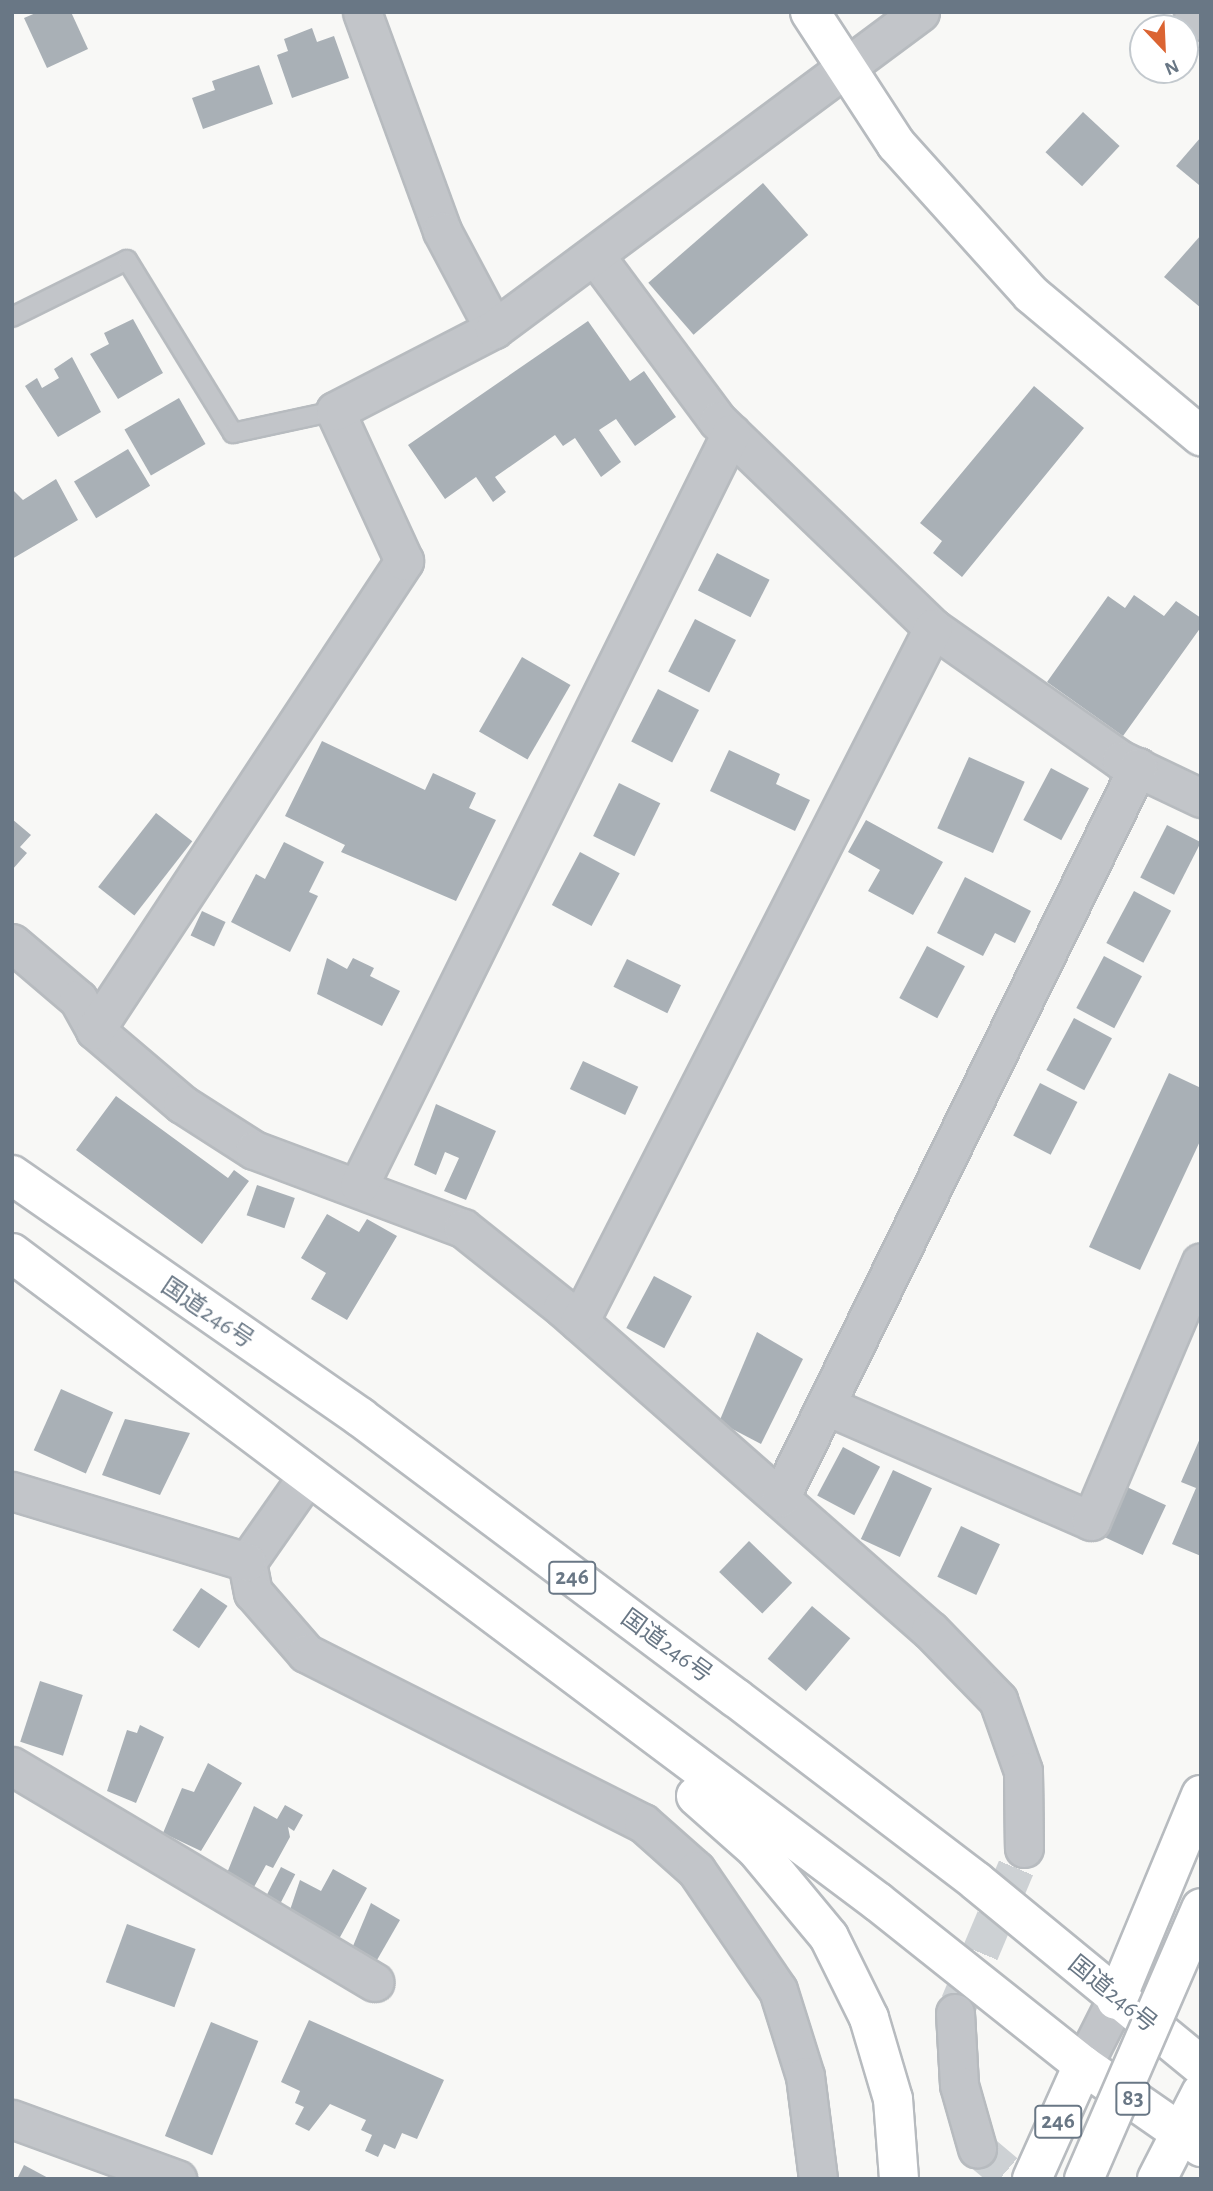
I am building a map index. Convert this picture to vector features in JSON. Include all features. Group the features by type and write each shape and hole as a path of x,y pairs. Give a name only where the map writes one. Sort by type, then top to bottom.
{"main road":[{"path":"810,12 841,65 896,144 1031,294 1201,436"},
{"name":"国道246号","path":"12,1175 360,1417 736,1698 976,1881 1116,2000 1201,2066"},
{"path":"12,1253 432,1567 1083,2065"},
{"path":"432,1567 756,1849 829,1937 869,2018 893,2099 899,2179"},
{"path":"1116,2000 1201,1795"},
{"path":"1084,2179 1201,1908"},
{"name":"83","path":"1083,2065 1191,2140"},
{"name":"246","path":"1032,2179 1083,2065"},
{"path":"1157,2179 1191,2140 1201,2093"}],"street":[{"path":"362,12 442,231 494,329"},
{"path":"95,1030 404,561 335,411 494,329 596,257 841,65 919,12"},
{"path":"1193,12 1201,21"},
{"path":"596,257 731,433 933,628 1138,767 1201,798"},
{"path":"359,1185 731,433"},
{"path":"579,1322 933,628"},
{"path":"780,1498 1138,767"},
{"path":"12,943 78,999 95,1030 182,1104 254,1150 359,1185 463,1228 579,1322 930,1630 998,1700 1023,1771 1024,1848"},
{"path":"827,1406 1091,1521 1201,1262"},
{"path":"308,1475 247,1562 253,1592 306,1653 643,1823 696,1870 778,1990 805,2076 818,2179"},
{"path":"12,1491 247,1562"},
{"path":"12,1766 375,1982"},
{"path":"1083,2065 1116,2000"},
{"path":"955,2013 959,2085 977,2148"},
{"path":"12,2119 177,2179"}],"lane":[{"path":"12,317 127,260 233,433 335,411"}],"building":[{"path":"38,12 71,12 88,49 47,68 24,18"},
{"path":"312,28 317,42 334,36 349,78 292,98 277,55 288,51 284,39"},
{"path":"259,65 273,104 203,129 192,98 215,90 212,81"},
{"path":"1083,112 1120,146 1082,186 1045,152"},
{"path":"1201,137 1201,183 1199,185 1176,166"},
{"path":"763,183 808,235 694,335 648,283"},
{"path":"1201,235 1201,308 1164,277"},
{"path":"133,319 163,373 118,399 90,354 109,344 104,333"},
{"path":"588,321 630,381 644,371 676,417 635,446 616,419 599,430 621,462 601,477 575,438 563,446 555,435 495,477 506,492 493,502 476,477 445,499 408,445"},
{"path":"72,357 101,412 58,437 25,386 37,378 42,388 59,378 54,369"},
{"path":"1034,386 1084,428 962,577 933,553 942,541 920,523"},
{"path":"179,398 206,444 151,475 124,430"},
{"path":"128,449 150,486 96,518 74,481"},
{"path":"56,479 78,520 12,559 12,489 23,500"},
{"path":"717,553 770,580 751,617 698,590"},
{"path":"1134,595 1164,616 1176,601 1201,618 1201,627 1123,736 1047,682 1108,596 1125,608"},
{"path":"695,619 736,640 709,692 668,672"},
{"path":"522,657 570,685 527,759 479,731"},
{"path":"658,689 699,710 672,762 631,742"},
{"path":"322,741 425,790 433,773 476,793 469,808 496,820 456,901 341,852 345,845 285,816"},
{"path":"729,750 780,774 776,784 810,800 795,831 710,791"},
{"path":"969,757 1025,782 993,853 937,828"},
{"path":"1051,768 1089,788 1061,840 1023,820"},
{"path":"619,783 660,803 634,856 593,836"},
{"path":"156,813 192,841 134,915 98,887"},
{"path":"12,819 31,835 20,847 27,853 12,870"},
{"path":"866,820 943,862 913,915 868,891 880,870 848,852"},
{"path":"1167,825 1201,842 1174,895 1140,878"},
{"path":"284,842 324,862 309,892 318,896 290,952 231,922 256,874 265,879"},
{"path":"580,852 620,873 592,926 552,905"},
{"path":"965,877 1031,911 1015,943 995,933 983,956 937,933"},
{"path":"1134,891 1171,911 1143,963 1106,943"},
{"path":"202,911 226,922 214,946 191,935"},
{"path":"927,946 965,966 937,1018 899,998"},
{"path":"1104,956 1142,976 1114,1028 1076,1008"},
{"path":"327,958 347,969 353,958 374,968 370,976 400,991 382,1026 317,994"},
{"path":"627,959 681,985 667,1013 613,987"},
{"path":"1074,1018 1112,1038 1084,1090 1046,1070"},
{"path":"583,1061 638,1087 625,1115 570,1089"},
{"path":"1169,1073 1201,1088 1201,1139 1140,1270 1089,1247"},
{"path":"1040,1083 1077,1102 1051,1155 1013,1136"},
{"path":"116,1096 228,1178 234,1170 249,1181 202,1244 76,1150"},
{"path":"436,1104 496,1131 466,1200 444,1191 459,1158 445,1152 436,1175 414,1165"},
{"path":"257,1185 295,1198 284,1228 247,1215"},
{"path":"327,1214 359,1232 367,1219 397,1236 347,1320 311,1299 326,1273 301,1258"},
{"path":"654,1276 692,1296 664,1348 626,1328"},
{"path":"757,1332 803,1359 761,1444 719,1422"},
{"path":"61,1389 113,1412 86,1473 34,1450"},
{"path":"125,1419 190,1433 160,1495 102,1475"},
{"path":"1201,1436 1201,1556 1172,1544 1196,1488 1181,1482"},
{"path":"843,1447 880,1467 854,1515 817,1496"},
{"path":"893,1470 932,1488 900,1557 861,1539"},
{"path":"1127,1487 1166,1505 1143,1555 1104,1537"},
{"path":"961,1526 1000,1544 976,1595 937,1577"},
{"path":"749,1541 792,1583 762,1614 719,1572"},
{"path":"201,1588 228,1606 199,1648 172,1630"},
{"path":"812,1606 850,1638 806,1691 768,1659"},
{"path":"40,1681 83,1695 63,1756 20,1742"},
{"path":"140,1725 164,1737 136,1803 107,1791 127,1730 137,1733"},
{"path":"208,1763 242,1783 201,1851 163,1833 182,1788 194,1792"},
{"path":"285,1805 303,1815 294,1831 288,1827 290,1837 273,1868 266,1865 254,1887 227,1873 254,1806 277,1819"},
{"path":"281,1867 295,1874 281,1903 266,1896"},
{"path":"333,1869 367,1888 339,1939 289,1913 300,1880 321,1891"},
{"path":"371,1903 400,1920 377,1960 353,1946"},
{"path":"127,1924 196,1949 174,2007 106,1982"},
{"path":"309,2020 444,2080 417,2139 402,2133 395,2149 384,2144 378,2157 365,2151 372,2135 361,2130 366,2120 330,2104 309,2131 295,2124 304,2107 295,2103 300,2091 281,2082"},
{"path":"211,2022 258,2041 212,2155 165,2136"},
{"path":"24,2165 50,2179 17,2179"}],"tunnel":[{"path":"959,2003 1024,1848"},
{"path":"977,2148 1014,2179"}]}
